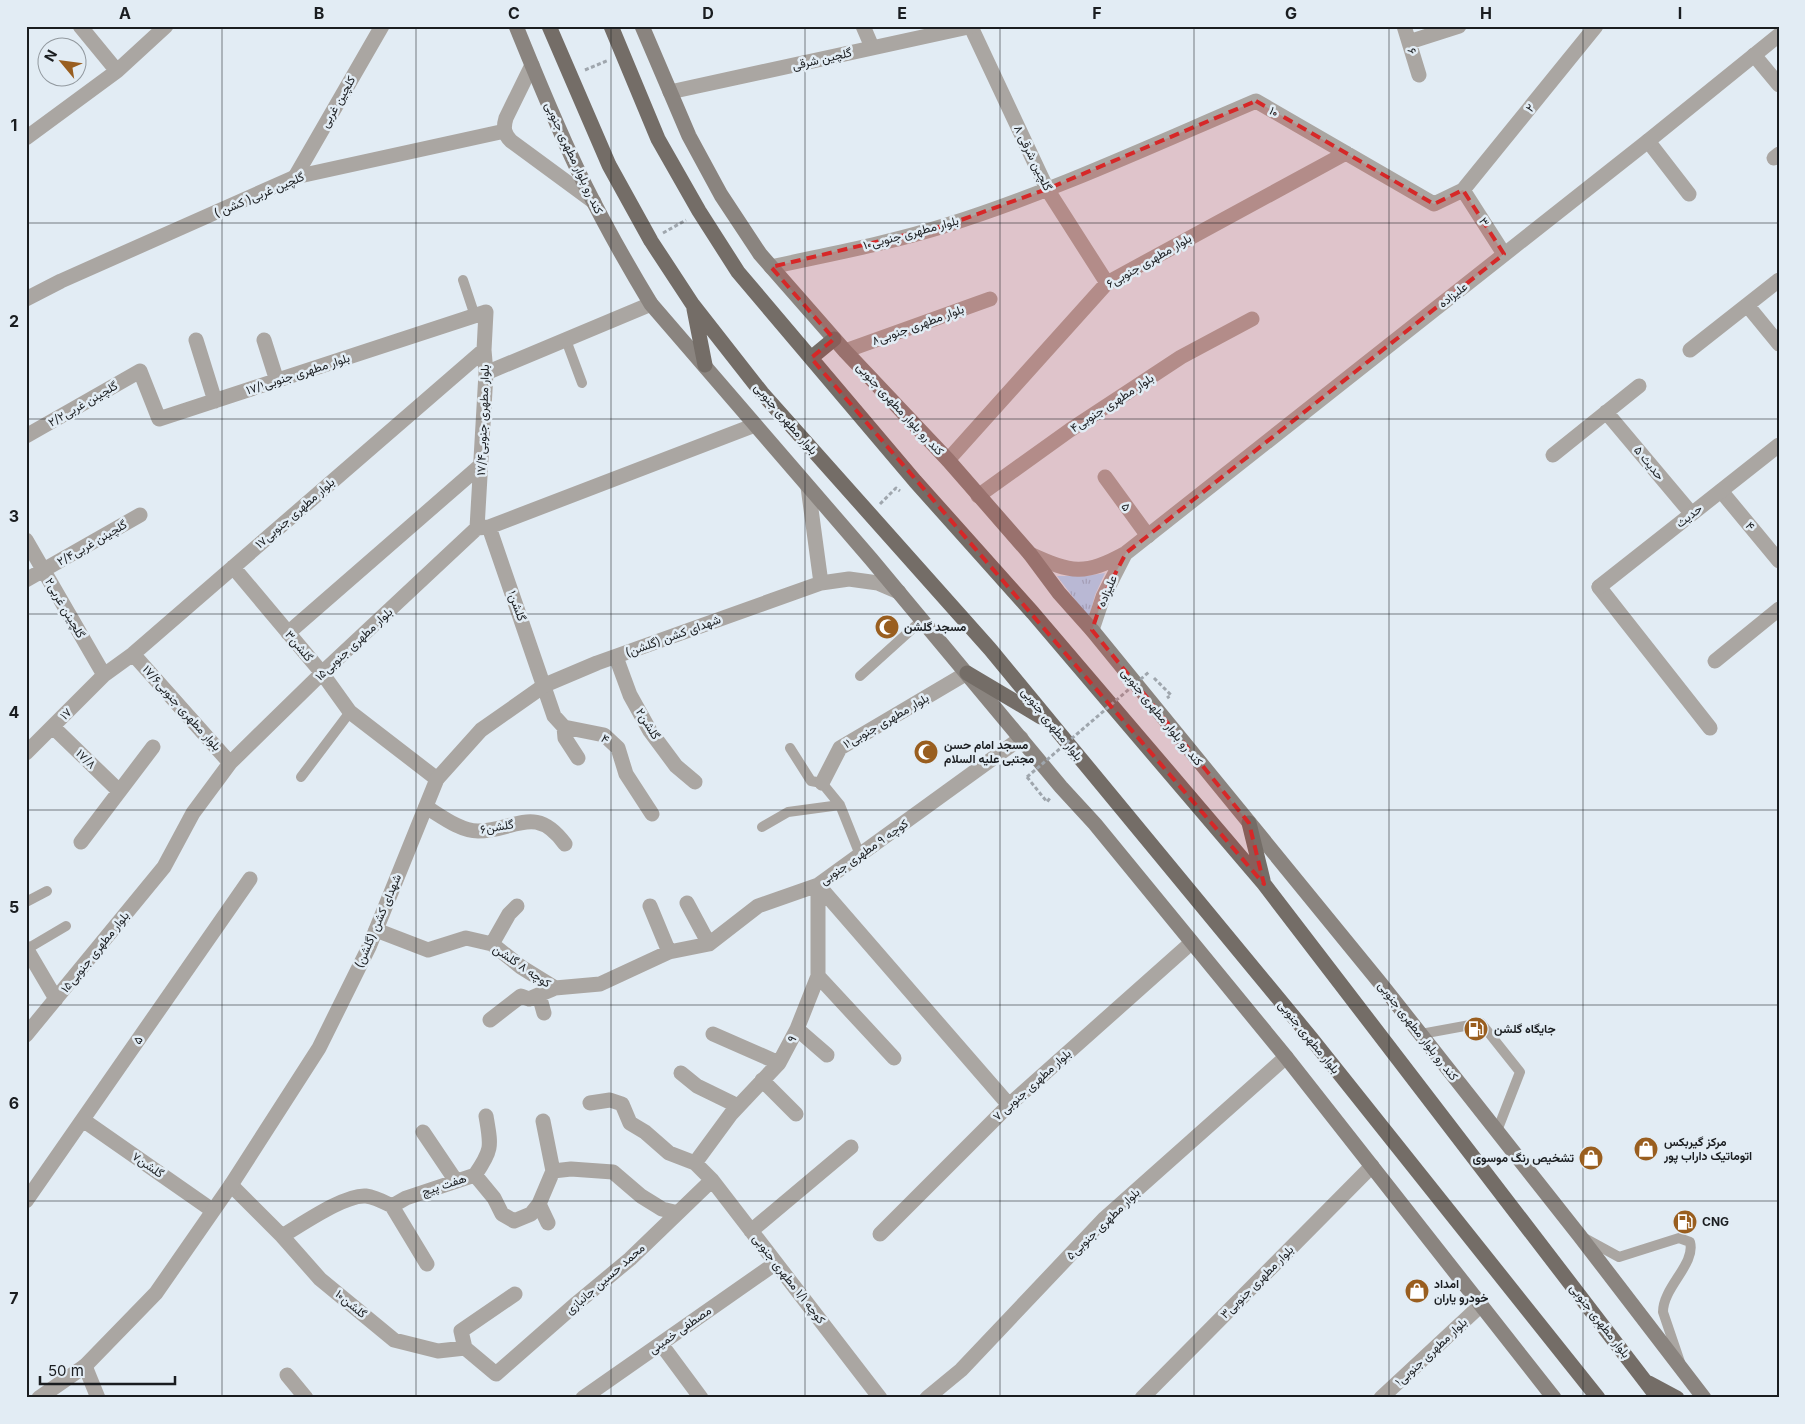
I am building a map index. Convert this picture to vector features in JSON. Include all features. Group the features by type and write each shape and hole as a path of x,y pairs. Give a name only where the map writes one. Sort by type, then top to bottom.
{"main road":[{"name":"کند رو بلوار مطهری جنوبی","path":"516,26 550,108 594,202 651,304 899,592 1061,787 1095,824 1286,1057 1554,1398"},
{"name":"بلوار مطهری جنوبی","path":"549,26 609,165 651,241 693,305 762,393 990,649 1311,1038 1598,1398"},
{"name":"بلوار مطهری جنوبی","path":"611,26 658,139 699,211 738,272 916,482 1033,613 1264,884 1658,1398"},
{"name":"کند رو بلوار مطهری جنوبی","path":"642,26 688,136 721,196 760,254 834,339 948,460 1030,554 1059,593 1092,630 1421,1034 1704,1398"},
{"path":"693,305 704,366"},
{"path":"811,358 834,339"},
{"path":"967,673 1052,724"},
{"path":"1249,824 1264,884"},
{"path":"1646,1381 1677,1398"}],"street":[{"path":"80,26 117,71"},
{"path":"26,138 117,71 166,26"},
{"name":"کلچین غربی","path":"295,178 382,26"},
{"path":"863,26 872,47"},
{"name":"۶","path":"1404,26 1419,75"},
{"path":"1409,42 1459,26"},
{"name":"۲","path":"1463,190 1596,26"},
{"name":"گلچین شرقی","path":"670,92 972,27"},
{"name":"۸ گلچین شرقی","path":"972,27 1047,189 1106,283"},
{"name":"علیزاده","path":"1030,554 1061,568 1078,570 1095,568 1126,553 1648,141 1779,35"},
{"path":"1754,55 1779,85"},
{"path":"532,65 506,118 505,131 511,141 594,202"},
{"name":"۱۰","path":"1047,189 1256,101 1434,204 1463,190"},
{"name":"گلچین غربی( کشن )","path":"26,299 62,281 295,178 505,131"},
{"path":"1648,141 1689,194"},
{"name":"بلوار مطهری جنوبی۶","path":"948,460 1106,283 1346,154"},
{"name":"بلوار مطهری جنوبی۱۰","path":"771,267 850,250 947,225 1047,189"},
{"name":"۳","path":"1463,190 1504,254"},
{"path":"1690,350 1779,280"},
{"name":"۸بلوار مطهری جنوبی","path":"845,351 990,298"},
{"path":"486,373 651,304"},
{"path":"1747,304 1779,344"},
{"name":"بلوار مطهری جنوبی۱۷/۴","path":"481,314 486,373 481,465 483,527"},
{"name":"بلوار مطهری جنوبی۱۷/۱","path":"140,371 159,420 481,314"},
{"name":"بلوار مطهری جنوبی۴","path":"978,496 1070,430 1181,357 1252,319"},
{"path":"196,340 215,401"},
{"path":"264,340 277,381"},
{"name":"بلوار مطهری جنوبی۱۷","path":"104,675 133,654 484,350"},
{"name":"گلچینن غربی۲/۲","path":"26,436 140,371"},
{"path":"1553,455 1639,386"},
{"name":"حدیث ۵","path":"1606,412 1691,514"},
{"name":"بلوار مطهری جنوبی۱۵","path":"26,1035 164,867 193,813 230,763 322,673 483,527 755,425"},
{"name":"حدیث","path":"1710,728 1599,587 1779,445"},
{"path":"288,633 481,465"},
{"name":"۵","path":"1105,477 1148,536"},
{"path":"808,487 820,583"},
{"name":"۴","path":"1721,491 1779,561"},
{"name":"گلچینن غربی۲/۴","path":"26,580 140,515"},
{"name":"گلشن۱","path":"483,527 545,686"},
{"name":"گلچینن غربی۲","path":"26,540 104,675"},
{"name":"علیزاده","path":"1092,630 1103,597 1126,553"},
{"name":"گلشن۳","path":"233,567 322,673 350,712 437,780"},
{"name":"شهدای کشن (گلشن)","path":"39,1398 85,1366 156,1293 231,1185 319,1048 369,947 437,780 481,730 545,686 616,657 820,583 849,579 878,583 899,592"},
{"path":"1715,661 1779,609"},
{"name":"بلوار مطهری جنوبی۱۷/۶","path":"133,654 230,763"},
{"name":"گلشن۲","path":"616,657 630,695 650,731 676,766 695,782"},
{"name":"بلوار مطهری جنوبی۱۱","path":"822,783 840,748 967,673"},
{"name":"۱۷","path":"26,753 104,675"},
{"path":"545,686 554,716 564,727 565,738 578,758"},
{"name":"۱۷/۸","path":"53,727 119,791"},
{"name":"۴","path":"564,727 604,735 618,748 626,774 652,814"},
{"name":"کوچه ۹ مطهری جنوبی","path":"490,1020 521,996 529,999 555,988 600,984 670,952 709,944 758,906 818,885 1021,738"},
{"path":"81,842 153,747"},
{"name":"گلشن۶","path":"426,807 458,826 477,831 534,821 548,827 565,844"},
{"name":"۵","path":"26,1202 250,878"},
{"path":"818,885 1009,1105"},
{"name":"۹","path":"695,1164 738,1106 779,1063 798,1029 818,976 818,885"},
{"path":"687,904 709,944"},
{"path":"492,944 509,914 517,906"},
{"path":"650,906 670,952"},
{"name":"کوچه ۸ گلشن","path":"376,930 428,950 466,938 492,944 521,967 555,988"},
{"name":"۷ بلوار مطهری جنوبی","path":"880,1234 1009,1105 1191,943"},
{"path":"27,948 56,999"},
{"path":"818,976 894,1058"},
{"path":"539,995 544,1013"},
{"path":"798,1029 827,1055"},
{"path":"713,1034 779,1063"},
{"name":"۵بلوار مطهری جنوبی","path":"927,1398 960,1370 1105,1218 1286,1057"},
{"path":"681,1073 696,1086 738,1106"},
{"path":"762,1080 796,1114"},
{"path":"590,1103 610,1100 622,1104 630,1123 645,1132 669,1153 695,1164"},
{"path":"475,1175 485,1160 491,1145 486,1116"},
{"name":"گلشن۷","path":"83,1120 212,1210"},
{"path":"542,1121 554,1171 571,1169 613,1172 662,1209 678,1213"},
{"path":"423,1132 456,1181"},
{"path":"752,1231 851,1147"},
{"name":"کوچه ۱/۱ مطهری جنوبی","path":"695,1164 712,1180 880,1398"},
{"name":"بلوار مطهری جنوبی۳","path":"1142,1398 1372,1166"},
{"name":"هفت پیچ","path":"392,1206 406,1198 475,1175 494,1198 502,1214 514,1221 531,1214 539,1204 554,1171"},
{"name":"محمد حسین جانبازی","path":"465,1348 496,1374 630,1259 712,1180"},
{"name":"گلشن۱۰","path":"231,1185 282,1236 320,1278 394,1340 438,1351 465,1348"},
{"path":"282,1236 340,1202 364,1196 377,1199 392,1206 427,1264"},
{"path":"539,1204 548,1223"},
{"name":"مصطفی خمینی","path":"583,1398 776,1262"},
{"path":"465,1348 461,1331 515,1294"},
{"name":"۱بلوار مطهری جنوبی","path":"1381,1398 1480,1306"},
{"path":"661,1344 701,1398"},
{"path":"85,1366 98,1398"},
{"path":"288,1375 306,1398"}],"lane":[{"path":"463,280 481,314"},
{"path":"566,340 582,383"},
{"path":"860,676 922,620"},
{"path":"300,777 350,712"},
{"path":"790,748 811,781 822,783 840,805 860,855"},
{"path":"762,827 788,812 840,805"},
{"path":"26,902 47,891"},
{"path":"27,948 66,926"},
{"path":"1421,1034 1481,1023 1520,1072 1497,1131"},
{"path":"1579,1235 1619,1257 1678,1238 1690,1242 1691,1254 1671,1287 1663,1306 1663,1312 1682,1368"}],"path":[{"path":"570,76 622,54"},
{"path":"651,241 699,211"},
{"path":"870,514 896,488 904,495 916,482"},
{"path":"1047,802 1026,776 1149,672 1171,695"}],"highlighted area":[{"path":"1256,101 1434,204 1463,190 1504,254 1126,553 1103,597 1092,630 1249,823 1264,884 811,358 834,339 771,267 947,225 1047,189"}],"green space":[{"path":"1105,573 1095,595 1089,618 1057,576 1086,576"}],"place":[{"name":"مسجد گلشن","path":"887,627"},
{"name":"مسجد امام حسن مجتبی علیه السلام","path":"926,752"},
{"name":"جایگاه گلشن","path":"1476,1029"},
{"name":"مرکز گیربکس اتوماتیک داراب پور","path":"1646,1149"},
{"name":"تشخیص رنگ موسوی","path":"1591,1158"},
{"name":"CNG","path":"1685,1222"},
{"name":"امداد خودرو یاران","path":"1417,1291"}]}
